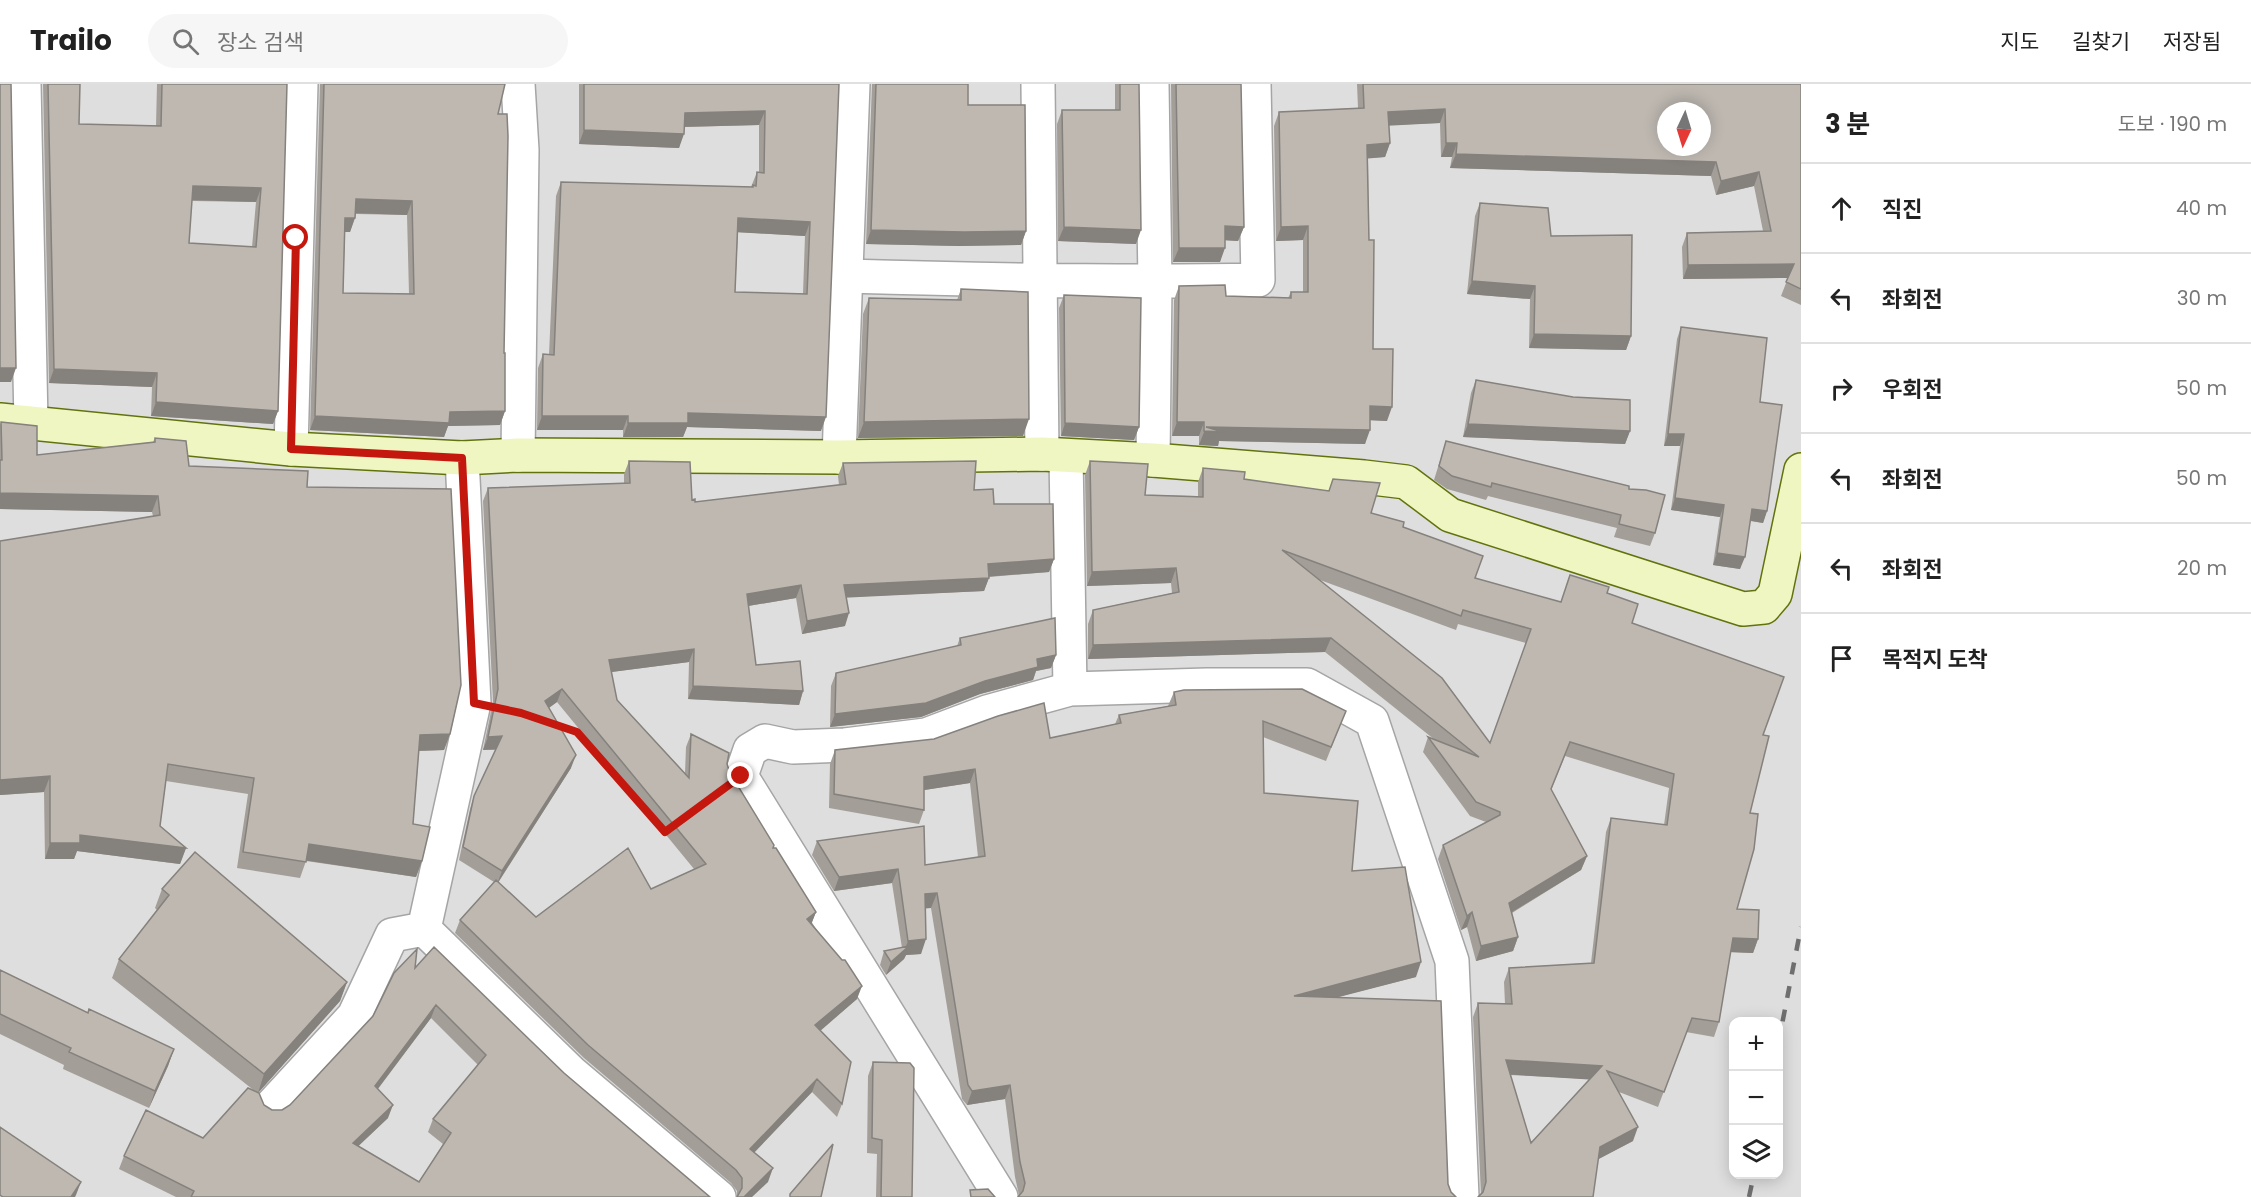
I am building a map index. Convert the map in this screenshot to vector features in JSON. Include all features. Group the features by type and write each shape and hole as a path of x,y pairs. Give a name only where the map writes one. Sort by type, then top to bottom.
{"street":[{"path":"24,84 15,421 291,449 462,458 518,455 839,457 1054,455 1153,460 1406,482 1450,515 1743,609 1764,607 1775,594 1801,470"},
{"path":"291,449 301,84"},
{"path":"518,84 522,150 518,455"},
{"path":"839,457 853,84"},
{"path":"1038,84 1040,282 1070,689"},
{"path":"1152,84 1155,283 1153,460"},
{"path":"846,276 1040,282 1155,283 1258,280 1254,84"},
{"path":"424,929 474,703 462,458"},
{"path":"1001,1197 741,776 750,750 765,741 793,747 845,746 926,735 987,712 1070,689 1307,685 1372,721 1452,961 1462,1197"},
{"path":"272,1105 354,1016 392,935 424,929"},
{"path":"424,929 571,1072 718,1197"}],"path":[{"path":"554,724 577,732 658,824"}],"shaded area":[{"path":"0,84 1801,84 1801,1197 0,1197"}],"building":[{"path":"0,84 11,84 16,368 0,368"},
{"path":"48,84 80,84 79,124 161,126 162,84 287,84 278,411 156,402 157,373 54,369","holes":["193,186 261,188 256,247 189,243"]},
{"path":"324,84 505,84 498,114 507,114 508,136 505,411 450,412 449,423 315,416","holes":["356,199 412,201 414,294 343,293 345,218 355,218"]},
{"path":"584,84 839,84 826,417 688,413 688,423 628,423 628,416 542,416 543,354 554,355 561,182 753,187 753,185 756,186 757,172 764,173 765,111 685,113 684,134 584,130","holes":["738,218 810,222 807,294 735,292"]},
{"path":"876,84 968,84 968,105 1025,105 1026,231 871,230"},
{"path":"1120,84 1139,84 1141,230 1064,227 1062,110 1120,110"},
{"path":"1176,84 1241,84 1244,227 1225,226 1225,248 1179,248"},
{"path":"1363,84 1801,84 1801,289 1786,282 1794,264 1688,265 1687,233 1771,231 1759,172 1721,181 1716,162 1456,154 1457,143 1446,143 1445,109 1388,112 1390,143 1367,145 1369,240 1374,240 1373,349 1393,349 1392,407 1370,406 1370,430 1206,427 1223,432 1204,431 1204,422 1177,422 1179,286 1225,285 1226,296 1291,298 1291,292 1308,292 1308,226 1281,227 1279,112 1364,108"},
{"path":"1480,203 1548,208 1551,236 1632,235 1631,336 1534,334 1535,286 1472,281"},
{"path":"961,289 1028,292 1029,419 864,422 869,298 961,300"},
{"path":"1064,295 1141,298 1139,427 1065,423"},
{"path":"1681,327 1767,338 1760,402 1782,405 1767,511 1752,509 1745,557 1717,553 1724,505 1675,498 1684,434 1668,434"},
{"path":"1476,380 1573,397 1630,400 1630,431 1468,424"},
{"path":"1,422 37,426 37,455 155,442 155,438 186,441 189,466 308,471 307,487 451,489 461,685 450,734 420,735 413,824 430,827 422,861 309,844 306,862 243,852 254,778 168,764 160,826 186,848 80,835 80,843 50,843 50,776 0,780 0,541 160,515 158,496 0,493"},
{"path":"1446,441 1629,486 1629,489 1646,490 1665,495 1655,533 1619,524 1621,515 1492,483 1491,487 1452,476 1439,466"},
{"path":"629,461 690,462 692,500 695,499 695,502 846,484 843,463 976,461 974,490 993,489 994,504 1053,504 1054,559 988,564 989,578 844,585 849,613 807,621 801,585 747,594 756,665 800,661 803,691 693,686 694,649 609,660 617,700 689,778 691,734 729,753 727,764 730,773 774,845 773,848 776,848 816,912 807,919 842,960 845,960 862,986 815,1025 851,1062 842,1104 817,1079 750,1149 773,1168 744,1197 737,1197 742,1188 742,1178 736,1170 588,1045 460,920 496,880 536,917 628,848 651,889 706,864 562,689 545,701 576,755 502,871 463,847 474,796 502,736 488,737 498,689 488,488 630,483"},
{"path":"1090,461 1148,464 1145,495 1203,497 1203,468 1245,472 1244,479 1329,491 1333,479 1380,483 1371,513 1404,522 1403,527 1483,556 1475,578 1561,602 1570,575 1609,587 1607,593 1638,604 1632,623 1784,677 1763,735 1769,736 1750,813 1758,814 1754,849 1737,909 1759,910 1758,939 1733,938 1719,1022 1692,1018 1664,1092 1607,1071 1638,1127 1600,1147 1593,1197 1478,1197 1483,1192 1486,1182 1478,1003 1512,1004 1509,968 1594,963 1611,818 1667,825 1674,774 1570,742 1551,789 1587,856 1509,903 1518,937 1481,946 1472,912 1467,916 1443,845 1500,815 1500,812 1476,802 1428,737 1479,757 1331,638 1093,645 1093,610 1179,592 1176,568 1092,572","holes":["1282,550 1461,616 1463,610 1531,629 1490,743 1442,678","1506,1060 1602,1066 1531,1143"]},
{"path":"1055,618 1056,655 1037,659 1038,667 985,681 926,703 835,714 836,673 961,645 960,638"},
{"path":"1302,689 1346,711 1331,747 1263,721 1264,793 1358,801 1352,871 1405,867 1421,962 1294,996 1441,1001 1448,1184 1456,1197 1018,1197 1025,1183 1010,1085 972,1091 968,1085 937,893 925,894 926,939 908,941 898,869 839,877 817,841 924,826 925,865 985,856 975,769 924,777 924,810 834,794 835,750 934,739 998,716 1044,703 1050,738 1121,723 1119,715 1176,705 1174,692 1184,690"},
{"path":"195,852 347,982 264,1074 119,959 169,895 162,889"},
{"path":"909,946 891,962 884,951"},
{"path":"434,947 564,1073 710,1197 191,1197 194,1191 124,1156 146,1110 203,1138 248,1088 259,1093 264,1105 272,1110 282,1110 290,1105 373,1016 394,973 417,949 415,968","holes":["436,1005 486,1055 433,1119 451,1133 419,1182 353,1143 393,1105 375,1086"]},
{"path":"0,970 88,1013 89,1009 174,1049 155,1091 69,1052 71,1048 0,1014"},
{"path":"873,1062 910,1063 914,1068 912,1197 881,1197 882,1140 872,1138"},
{"path":"0,1127 81,1182 71,1197 3,1197 0,1195"},
{"path":"833,1144 821,1197 790,1197 790,1194"},
{"path":"988,1189 995,1197 971,1197 970,1190"}],"railway":[{"path":"1783,1019 1801,927"},
{"path":"1749,1197 1753,1179"}],"route":[{"path":"296,238 291,449 462,458 474,703 521,713 577,732 665,832 741,776"}]}
